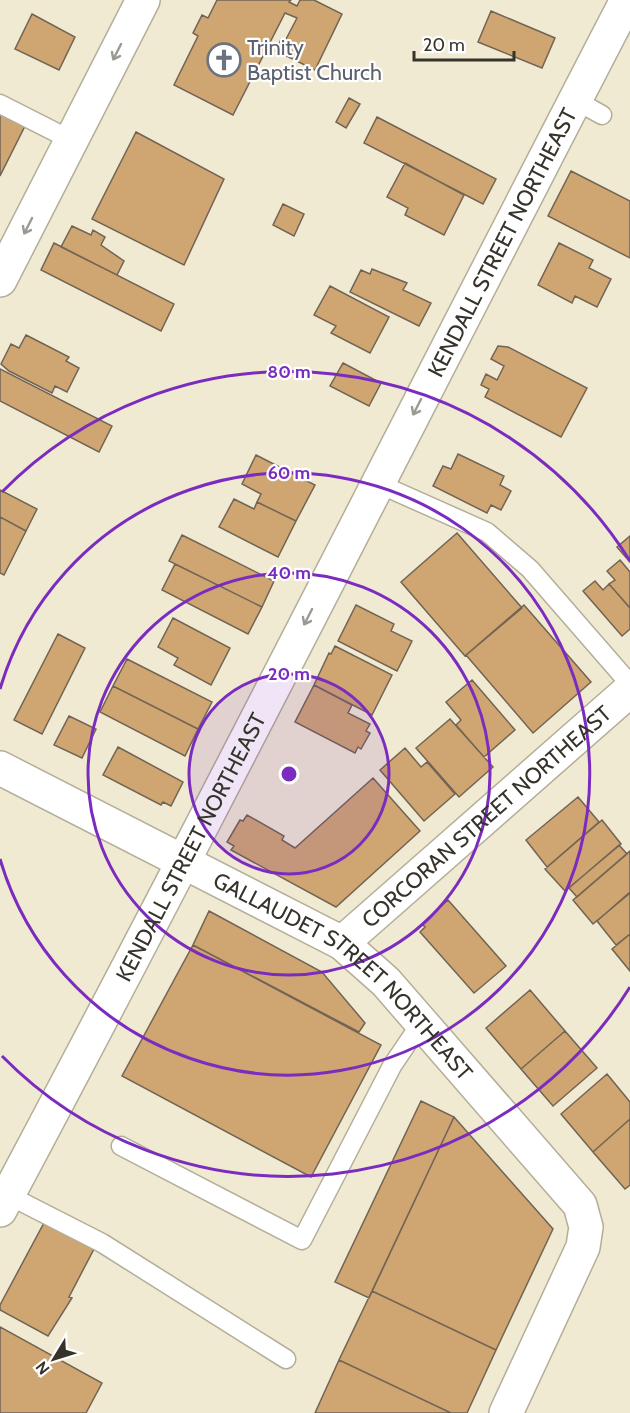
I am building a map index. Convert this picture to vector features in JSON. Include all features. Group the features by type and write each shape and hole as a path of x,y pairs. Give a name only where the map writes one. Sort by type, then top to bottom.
{"street":[{"path":"0,280 143,0"},
{"name":"KENDALL STREET NORTHEAST","path":"4,1202 185,862 377,483 588,108 627,0"},
{"name":"CORCORAN STREET NORTHEAST","path":"342,943 630,690"},
{"name":"GALLAUDET STREET NORTHEAST","path":"0,768 342,943 386,982 579,1206 586,1227 583,1247 506,1413"}],"lane":[{"path":"0,104 71,141"},
{"path":"377,483 487,532 530,569 630,684"},
{"path":"121,1146 302,1240 392,1065 421,1023"},
{"path":"4,1202 102,1243 286,1359"}],"building":[{"name":"Trinity Baptist Church","path":"217,0 291,0 289,2 297,6 300,0 314,0 342,14 315,70 276,51 281,39 285,41 297,18 285,13 233,115 174,85 198,36 193,33 202,15 208,18"},
{"path":"491,11 555,38 542,68 478,42"},
{"path":"32,14 75,37 59,70 15,49"},
{"path":"349,98 360,104 346,128 336,122"},
{"path":"0,112 26,124 0,176"},
{"path":"377,117 496,179 483,204 364,143"},
{"path":"136,132 224,179 184,265 92,219"},
{"path":"405,163 464,195 444,235 405,215 408,208 387,197"},
{"path":"571,171 630,201 630,258 548,216"},
{"path":"283,204 304,214 294,236 273,225"},
{"path":"72,226 91,235 93,230 105,237 101,245 124,261 117,275 61,247"},
{"path":"54,243 174,304 161,331 41,270"},
{"path":"559,243 593,260 589,268 611,279 597,307 575,296 572,303 538,285"},
{"path":"372,269 407,283 403,290 431,303 419,326 350,292 361,270 370,274"},
{"path":"330,286 389,317 370,353 331,333 336,326 314,315"},
{"path":"26,335 69,357 66,361 79,368 67,392 55,386 52,393 9,371 1,364 11,344 19,348"},
{"path":"498,346 508,347 587,388 561,437 485,397 489,389 481,385 486,374 497,380 504,366 491,359"},
{"path":"343,363 381,383 369,406 330,386"},
{"path":"0,369 112,426 99,452 0,401"},
{"path":"458,454 504,476 500,485 511,491 501,510 491,505 487,513 433,486 443,466 451,469"},
{"path":"256,455 315,485 296,521 257,502 261,494 242,484"},
{"path":"0,490 37,509 26,531 0,517"},
{"path":"234,499 254,509 257,502 296,521 278,557 219,527"},
{"path":"0,517 26,531 4,575 0,573"},
{"path":"457,533 522,608 465,656 401,582"},
{"path":"182,535 274,581 262,607 169,561"},
{"path":"630,536 630,562 617,547"},
{"path":"620,560 630,572 630,608 609,584 615,580 607,571"},
{"path":"175,564 262,607 248,634 162,590"},
{"path":"595,581 603,590 609,584 630,608 630,629 622,636 583,591"},
{"path":"356,605 394,624 391,631 412,641 397,671 338,641"},
{"path":"524,605 591,682 533,733 466,655"},
{"path":"173,618 230,648 211,685 174,665 178,658 158,647"},
{"path":"58,634 85,648 42,734 14,720"},
{"path":"335,646 392,675 372,715 314,685 329,653 331,654"},
{"path":"127,659 212,702 198,729 113,686"},
{"path":"472,680 515,730 484,757 456,725 461,720 446,702"},
{"path":"314,685 352,705 348,713 370,724 366,731 370,733 361,749 358,747 355,753 295,722"},
{"path":"113,686 198,729 185,756 100,712"},
{"path":"69,716 96,729 82,758 54,745"},
{"path":"450,719 493,767 459,797 416,748"},
{"path":"118,747 183,782 171,806 163,802 161,805 103,775"},
{"path":"405,748 421,767 427,762 455,794 424,821 380,770"},
{"path":"373,778 420,831 336,907 231,850 234,846 227,842 240,820 243,821 247,815 284,836 282,840 295,848"},
{"path":"578,797 599,822 547,867 526,840"},
{"path":"602,820 621,844 565,891 545,869"},
{"path":"619,845 627,854 577,897 569,888"},
{"path":"630,851 630,893 593,924 573,900"},
{"path":"630,892 630,934 616,945 597,921"},
{"path":"448,900 506,966 474,993 420,932 425,927 422,924"},
{"path":"209,911 322,972 365,1023 359,1032 193,945"},
{"path":"630,934 630,971 612,949"},
{"path":"193,945 381,1045 311,1177 122,1076"},
{"path":"530,990 565,1031 521,1069 486,1028"},
{"path":"565,1031 597,1068 553,1106 521,1069"},
{"path":"607,1074 630,1102 630,1119 593,1152 561,1114"},
{"path":"421,1101 454,1117 369,1298 335,1282"},
{"path":"454,1117 553,1229 496,1350 372,1291"},
{"path":"630,1119 630,1185 625,1189 593,1152"},
{"path":"45,1221 95,1247 69,1297 72,1298 48,1336 0,1310 0,1305"},
{"path":"372,1291 496,1350 467,1413 451,1413 339,1360"},
{"path":"0,1327 102,1383 86,1413 0,1413"},
{"path":"339,1360 451,1413 315,1413"}],"place":[{"name":"Trinity Baptist Church","path":"224,60"}]}
